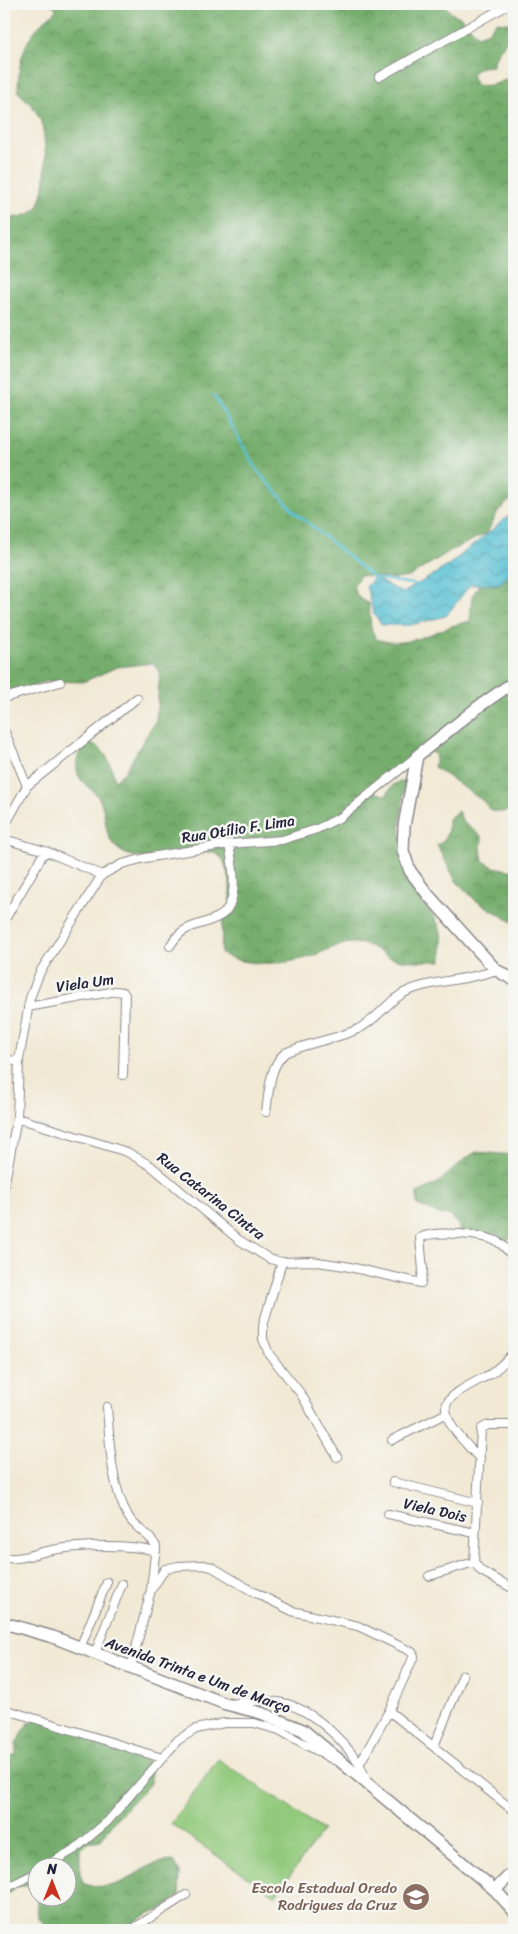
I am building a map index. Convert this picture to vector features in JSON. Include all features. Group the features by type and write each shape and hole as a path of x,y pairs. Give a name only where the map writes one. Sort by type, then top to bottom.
{"street":[{"path":"379,77 510,4"},
{"path":"4,698 60,682"},
{"path":"514,682 478,707 418,756 404,826 404,862 429,896 496,970 514,980"},
{"path":"4,827 27,786 137,698"},
{"path":"4,730 27,786"},
{"name":"Rua Otílio F. Lima","path":"102,874 122,864 145,858 229,844 282,840 317,829 341,817 418,756"},
{"path":"4,839 45,851 102,874 40,972 28,1007 19,1060 17,1118 4,1187"},
{"path":"170,946 180,932 214,919 229,907 232,894 232,870 229,844"},
{"path":"4,921 45,851"},
{"path":"266,1112 273,1072 278,1058 285,1053 357,1030 370,1022 392,1001 409,990 439,981 484,974 496,970"},
{"name":"Viela Um","path":"28,1007 116,991 124,992 123,1075"},
{"path":"4,1061 19,1060"},
{"name":"Rua Catarina Cintra","path":"17,1118 127,1152 151,1166 239,1240 270,1259 282,1262 311,1261 421,1283 420,1238 430,1235 456,1234 485,1237 499,1243 514,1259"},
{"path":"282,1262 263,1325 262,1339 269,1354 301,1394 337,1457"},
{"path":"480,1459 455,1429 447,1413 447,1403 453,1396 492,1372 514,1351"},
{"path":"107,1407 112,1471 128,1516 140,1531 154,1542 156,1551 151,1590 131,1667"},
{"path":"392,1440 447,1413"},
{"path":"514,1425 483,1426 480,1434 474,1562 481,1571 514,1589"},
{"path":"393,1482 478,1503"},
{"name":"Viela Dois","path":"388,1514 475,1533"},
{"path":"4,1558 23,1558 56,1549 134,1547 156,1551"},
{"path":"429,1576 474,1562"},
{"path":"151,1590 165,1569 178,1566 203,1565 212,1567 252,1591 292,1611 358,1626 407,1649 414,1656 389,1711 360,1763"},
{"path":"80,1648 107,1582"},
{"path":"95,1653 122,1584"},
{"name":"Avenida Trinta e Um de Março","path":"4,1623 95,1653 226,1704 261,1714 303,1730 495,1890 514,1910"},
{"path":"434,1746 463,1675"},
{"path":"226,1704 246,1701 276,1701 301,1708 320,1720 360,1763 367,1785"},
{"path":"4,1709 162,1758"},
{"path":"389,1711 514,1811"},
{"name":"Avenida Trinta e Um de Março","path":"64,1856 75,1850 108,1821 178,1740 196,1729 224,1724 254,1723 279,1730 343,1764"},
{"path":"495,1890 514,1871"},
{"path":"4,1889 28,1877"},
{"path":"131,1930 186,1895"}],"green space":[{"path":"50,4 444,4 451,13 461,17 478,36 488,32 496,22 508,23 511,34 496,56 493,66 481,67 471,74 476,85 487,85 496,84 514,74 514,497 498,511 487,533 450,551 409,577 395,579 360,575 353,586 358,597 369,604 371,628 376,639 400,642 423,637 470,621 472,596 479,585 491,584 514,572 514,810 503,812 491,811 483,801 434,767 436,755 425,749 406,765 382,777 375,793 386,795 394,784 405,781 400,829 412,886 439,925 442,937 442,961 396,959 367,945 354,943 340,945 295,961 269,963 243,961 221,953 223,917 230,906 230,882 223,859 214,852 144,858 131,856 119,850 109,836 98,796 78,775 77,764 80,747 91,743 104,753 110,763 115,780 124,773 156,720 160,672 153,663 117,667 83,682 47,681 24,690 4,689 4,219 33,212 40,202 43,191 46,165 42,127 36,111 18,92 18,83 22,57 29,40 39,26 56,10"},
{"path":"458,811 463,822 482,837 483,861 494,867 514,871 514,923 475,900 456,881 437,845 444,841 448,830 448,819"},
{"path":"476,1152 514,1155 514,1237 504,1240 492,1240 480,1231 459,1231 459,1225 451,1216 439,1214 417,1205 417,1193 438,1183 466,1158"},
{"path":"40,1720 138,1752 147,1761 151,1772 150,1784 115,1820 101,1840 89,1842 80,1850 80,1874 84,1884 111,1885 122,1882 149,1866 160,1862 174,1861 180,1872 179,1896 161,1910 149,1913 123,1930 88,1930 46,1925 38,1918 37,1906 78,1906 78,1856 28,1856 28,1886 16,1886 12,1892 4,1895 4,1757 16,1755 16,1744 28,1723"},
{"path":"218,1759 323,1830 275,1896 171,1824"}],"water":[{"path":"514,512 514,570 500,584 470,585 446,616 411,625 382,625 374,614 366,586 374,578 403,593 446,567"}],"waterway":[{"path":"214,396 259,473 296,513 374,578 419,585"}],"place":[{"name":"Escola Estadual Oredo Rodrigues da Cruz","path":"416,1897"}]}
